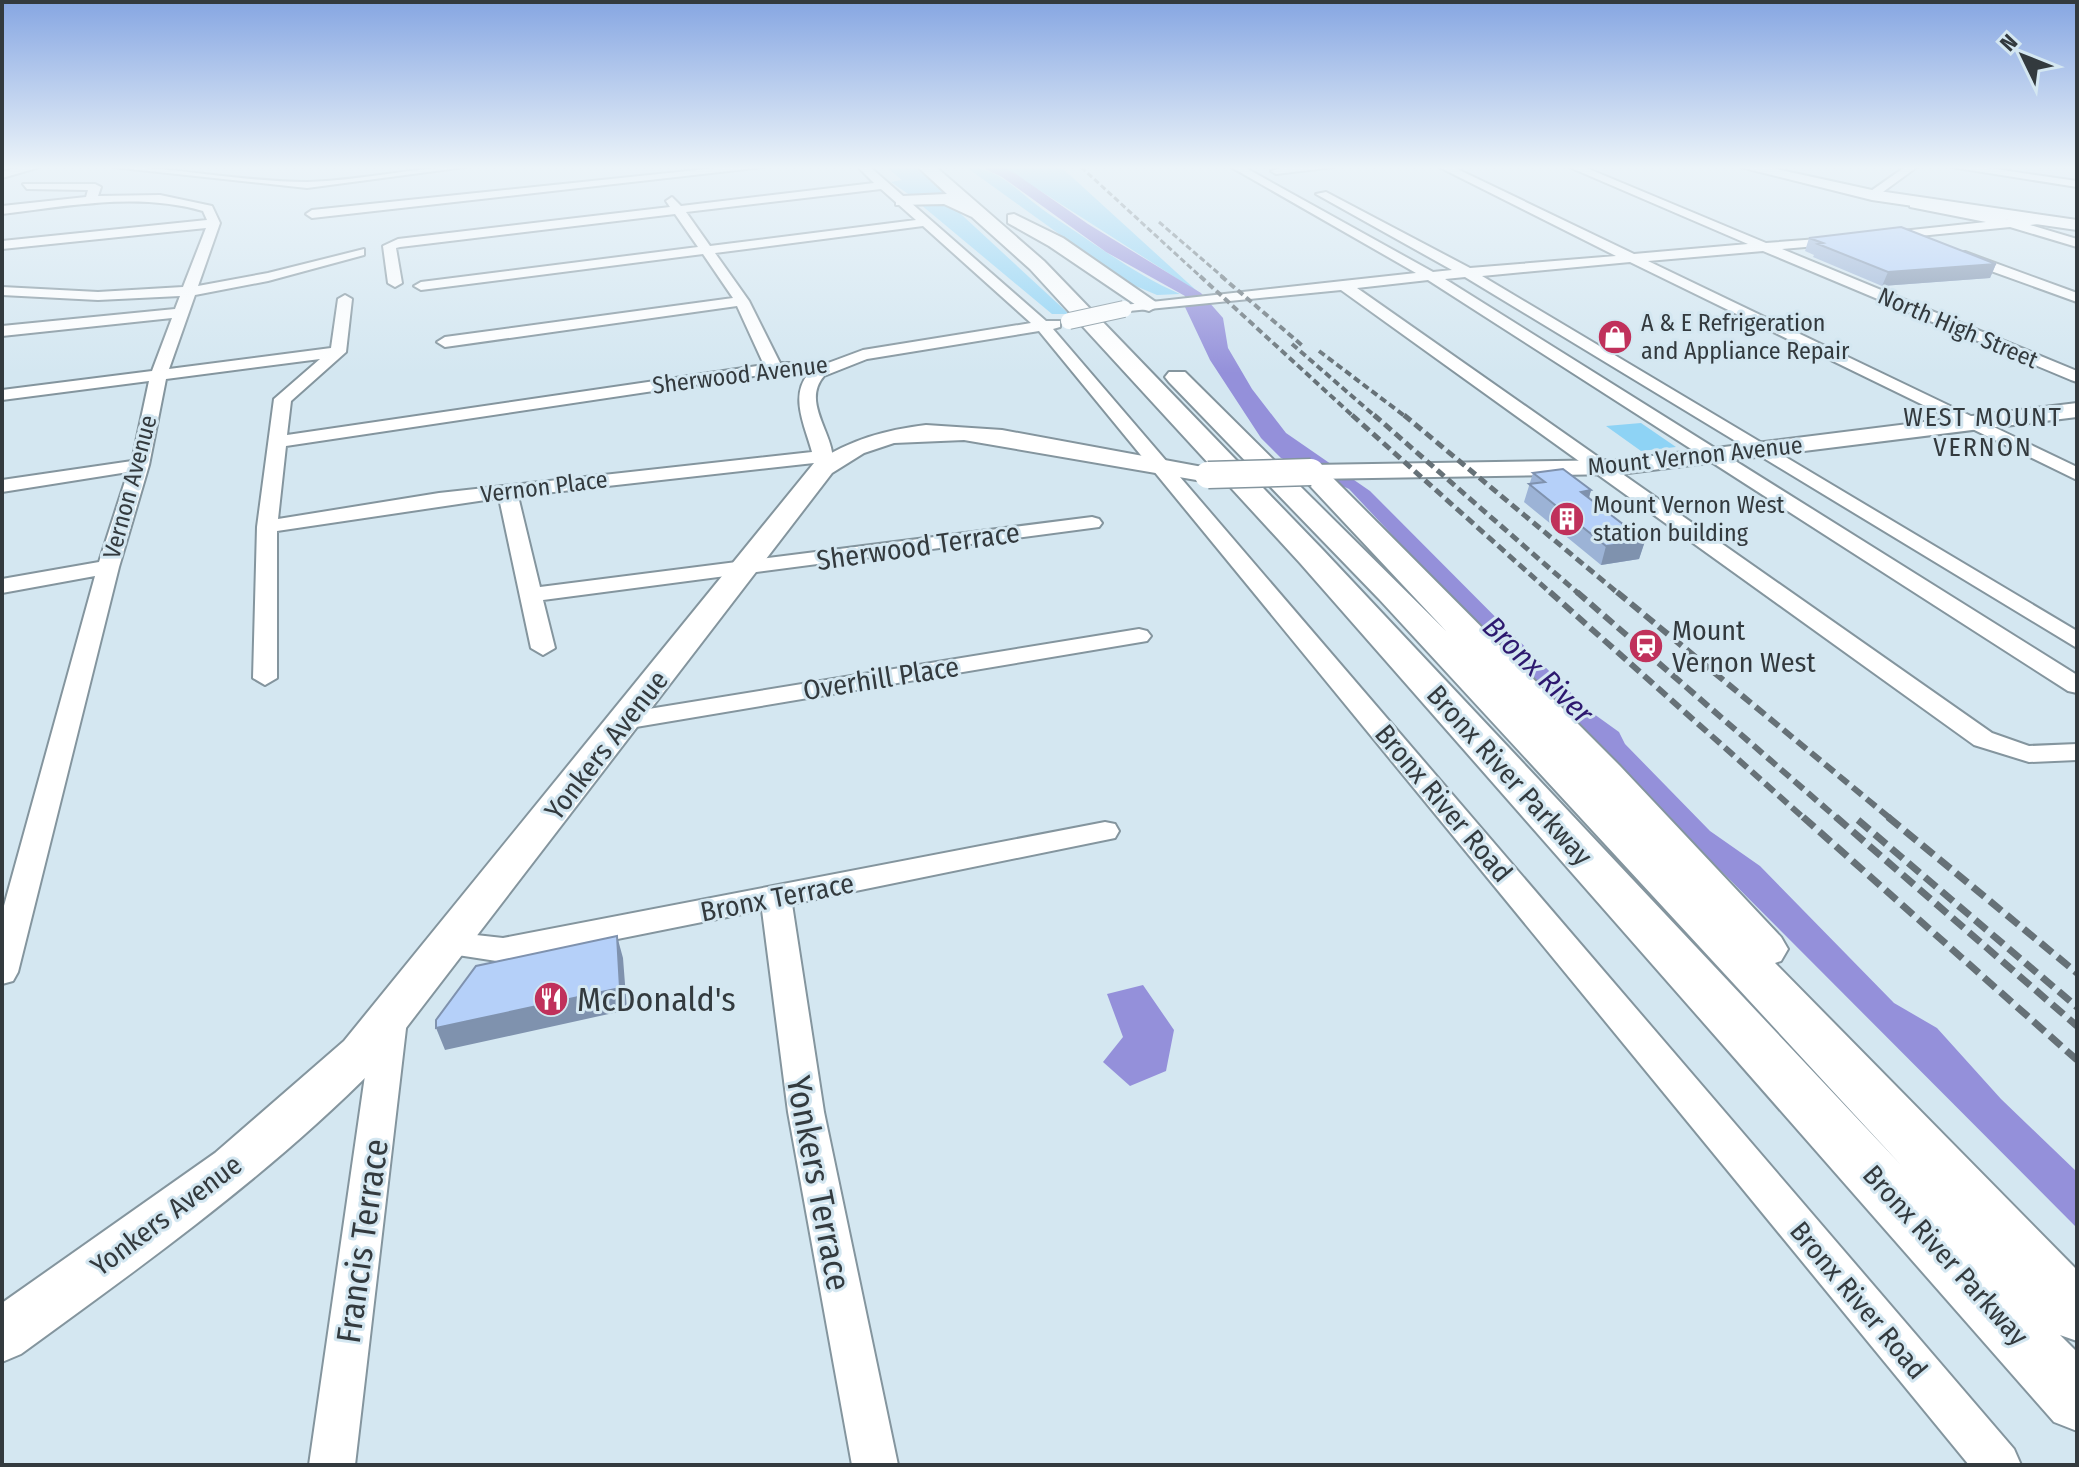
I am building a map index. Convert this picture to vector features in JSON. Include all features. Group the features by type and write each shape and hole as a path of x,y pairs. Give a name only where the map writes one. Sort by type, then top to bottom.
{"highway":[{"name":"Bronx River Parkway","path":"1018,235 1059,288 1311,556 2077,1399"},
{"name":"Bronx River Parkway","path":"1026,235 1105,304 1361,563 2077,1312"},
{"path":"1043,235 1149,305"},
{"path":"1311,472 1472,636 1728,908 2008,1239"}],"main road":[{"name":"Mount Vernon Avenue","path":"1311,472 1597,467 1764,451 2077,410"},
{"name":"Yonkers Avenue","path":"2,1335 204,1189 280,1129 338,1077 449,944 744,569 823,462 869,441 923,432 954,432 1007,437 1208,475 1311,472"}],"street":[{"path":"2,245 94,235"},
{"name":"Vernon Avenue","path":"2,972 108,567 140,465 158,376 209,235"},
{"path":"395,283 389,246 474,235"},
{"path":"698,235 742,301 774,368 811,381"},
{"path":"421,286 823,235"},
{"name":"Bronx River Road","path":"944,235 1043,326 1143,442 1159,467 1998,1465"},
{"path":"1358,235 1431,276 2077,686"},
{"path":"1397,235 1468,273 2077,641"},
{"path":"1586,235 2077,474"},
{"name":"North High Street","path":"1736,235 2077,377"},
{"path":"1874,237 1899,235"},
{"path":"1907,235 1935,245"},
{"path":"2052,235 2077,243"},
{"name":"Sherwood Avenue","path":"278,442 774,368 827,368 863,355 1174,301 1858,239"},
{"path":"1949,250 2077,298"},
{"path":"2,291 112,296 187,291 275,277 359,252"},
{"path":"1343,285 1983,739 2021,756 2042,758 2077,752"},
{"path":"265,678 267,527 283,399 338,352 345,299"},
{"path":"445,342 742,301"},
{"path":"2,331 179,313"},
{"path":"2,395 338,352"},
{"path":"823,462 807,406 811,381 827,368"},
{"name":"Vernon Place","path":"267,527 507,491 823,462"},
{"path":"2,486 140,465"},
{"path":"507,491 543,648"},
{"name":"Sherwood Terrace","path":"532,595 1092,523"},
{"path":"2,586 108,567"},
{"name":"Overhill Place","path":"624,721 1139,636"},
{"name":"Bronx Terrace","path":"449,944 503,950 1105,831"},
{"name":"Yonkers Terrace","path":"776,898 785,989 815,1171 875,1465"},
{"name":"Francis Terrace","path":"332,1465 391,1016"}],"shaded area":[{"path":"958,235 984,235 1069,314 1052,314"},
{"path":"1061,235 1081,235 1146,277 1180,294 1157,295 1126,282"},
{"path":"1110,235 1136,235 1198,292"},
{"path":"1641,423 1676,447 1641,451 1606,426"}],"water":[{"name":"Bronx River","path":"1083,235 1107,235 1201,293 1223,318 1228,348 1252,389 1286,433 1370,491 1587,709 1619,732 1625,744 1710,831 1760,866 1894,1003 1937,1028 2001,1099 2077,1172 2077,1228 1488,637 1349,489 1281,458 1261,438 1210,360 1185,307 1185,296 1106,252"},
{"path":"1143,985 1174,1030 1166,1071 1130,1086 1103,1062 1123,1037 1107,994"}],"building":[{"path":"1923,235 1996,264 1888,272 1809,238"},
{"path":"1563,469 1591,490 1581,492 1645,541 1606,546 1529,484 1545,482 1533,473"},
{"path":"617,936 620,988 436,1028 436,1020 476,966"}],"railway":[{"path":"1156,235 1202,278"},
{"path":"1175,235 1224,278"},
{"path":"1200,276 1354,417"},
{"path":"1221,276 1304,347"},
{"path":"1292,344 1376,417"},
{"path":"1319,351 1406,417"},
{"path":"1352,415 1552,594"},
{"path":"1374,415 1579,594"},
{"path":"1404,415 1619,594"},
{"path":"1550,592 1805,819"},
{"path":"1577,592 1838,819"},
{"path":"1617,592 1891,819"},
{"path":"1803,817 2077,1060"},
{"path":"1836,817 2077,1026"},
{"path":"1888,817 2077,973"},
{"path":"1858,820 2077,1007"}],"place":[{"name":"A & E Refrigeration and Appliance Repair","path":"1615,337"},
{"name":"Mount Vernon West station building","path":"1567,519"},
{"name":"Mount Vernon West","path":"1646,646"},
{"name":"McDonald's","path":"551,999"}],"district":[{"name":"WEST MOUNT VERNON","path":"1983,432"}]}
